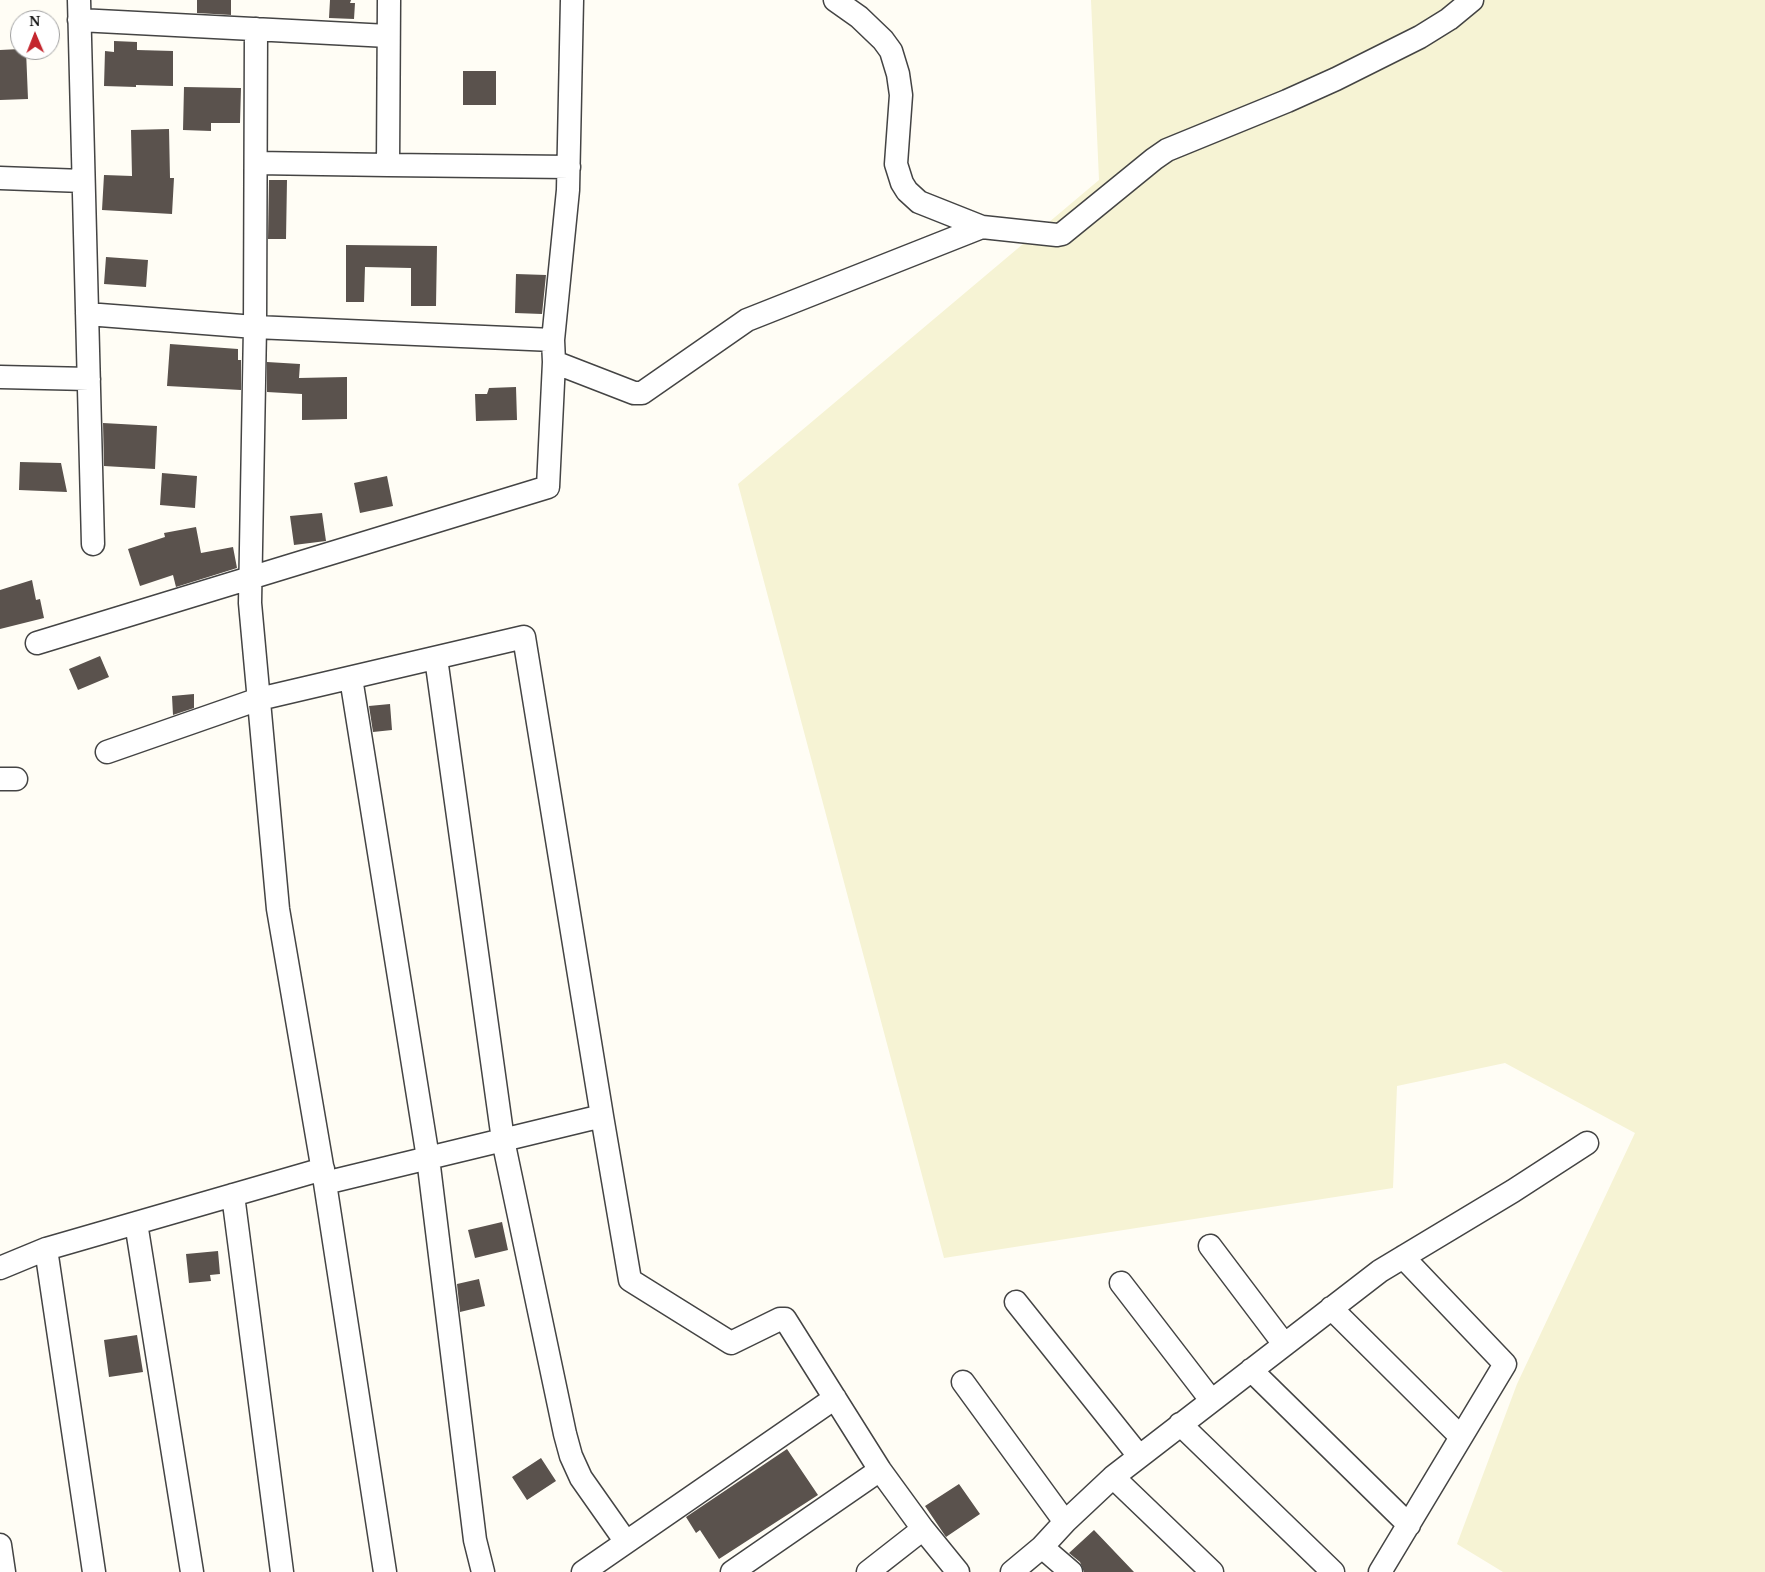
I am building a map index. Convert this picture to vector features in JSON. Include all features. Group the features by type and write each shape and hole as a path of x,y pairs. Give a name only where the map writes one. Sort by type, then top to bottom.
{"street":[{"path":"388,165 389,0"},
{"path":"37,644 548,486 554,351 568,190 572,0"},
{"path":"835,0 859,17 883,40 891,51 898,74 901,95 896,164 906,191 919,202 982,227 1057,235 1062,234 1167,150 1336,79 1428,32 1449,19 1472,0"},
{"path":"93,544 79,10 256,29 388,36"},
{"path":"256,29 255,327 250,603 278,909 324,1176 385,1572"},
{"path":"256,163 569,167"},
{"path":"0,178 83,180"},
{"path":"87,314 554,351 634,393 642,393 747,320 982,227"},
{"path":"0,377 88,379"},
{"path":"107,752 259,699 524,637 630,1280 731,1343 780,1319 785,1319 880,1470 923,1529 958,1572"},
{"path":"436,658 503,1140 571,1456 581,1478 626,1542"},
{"path":"351,678 428,1158 475,1540 483,1572"},
{"path":"0,1268 46,1249 232,1195 324,1176 428,1158 602,1116"},
{"path":"1012,1572 1042,1547 1113,1476 1380,1271 1513,1191 1587,1143"},
{"path":"232,1195 282,1572"},
{"path":"136,1223 192,1572"},
{"path":"1210,1246 1284,1344"},
{"path":"46,1249 94,1572"},
{"path":"1380,1572 1505,1364 1403,1257"},
{"path":"1120,1283 1211,1400"},
{"path":"1016,1302 1139,1456"},
{"path":"1331,1308 1461,1437"},
{"path":"1251,1370 1409,1525"},
{"path":"963,1382 1065,1522"},
{"path":"583,1572 835,1398"},
{"path":"1180,1424 1333,1572"},
{"path":"732,1572 880,1470"},
{"path":"1113,1476 1212,1572"},
{"path":"868,1572 923,1529"},
{"path":"0,1544 4,1572"},
{"path":"1042,1547 1071,1572"}],"shaded area":[{"path":"1091,0 1765,0 1765,1572 1503,1572 1457,1544 1517,1384 1635,1133 1505,1063 1397,1086 1393,1188 944,1258 738,484 1099,180"}],"building":[{"path":"197,0 231,0 231,15 197,13"},
{"path":"330,0 351,0 350,3 355,3 354,19 329,18"},
{"path":"114,41 137,42 137,50 173,51 173,86 104,86 105,51 114,52"},
{"path":"0,50 10,50 10,60 26,60 28,99 0,100"},
{"path":"463,71 496,71 496,105 463,105"},
{"path":"184,87 241,88 240,123 211,123 211,131 183,130"},
{"path":"169,129 170,178 174,178 172,214 102,210 104,175 132,176 131,130"},
{"path":"269,180 287,180 286,239 268,239"},
{"path":"346,245 437,246 436,306 411,306 411,268 365,267 364,302 346,302"},
{"path":"106,257 148,260 146,287 104,284"},
{"path":"516,274 546,275 542,314 515,313"},
{"path":"170,344 238,349 238,360 241,360 241,390 167,386"},
{"path":"267,362 300,364 299,378 347,377 347,419 302,420 302,394 267,392"},
{"path":"516,387 517,420 476,421 475,394 487,394 489,388"},
{"path":"103,423 157,426 155,469 104,466"},
{"path":"20,462 61,463 67,492 19,490"},
{"path":"162,473 197,476 195,508 160,505"},
{"path":"387,476 393,506 360,513 354,483"},
{"path":"322,513 326,541 294,545 290,516"},
{"path":"196,527 201,553 233,547 237,568 176,587 173,575 140,586 128,549 165,537 164,533"},
{"path":"32,580 36,600 40,599 44,618 0,629 0,590"},
{"path":"100,656 109,677 78,690 69,669"},
{"path":"194,694 194,708 173,715 172,696"},
{"path":"390,704 392,730 373,732 369,706"},
{"path":"502,1222 508,1250 475,1258 468,1230"},
{"path":"218,1251 220,1274 210,1275 211,1281 189,1283 186,1254"},
{"path":"479,1279 485,1306 460,1312 457,1284"},
{"path":"137,1335 143,1372 109,1377 104,1340"},
{"path":"787,1449 818,1495 719,1559 700,1530 696,1533 686,1517"},
{"path":"541,1458 556,1481 527,1500 512,1477"},
{"path":"959,1484 980,1514 946,1537 925,1506"},
{"path":"1094,1530 1134,1572 1084,1572 1080,1562 1069,1553"}]}
